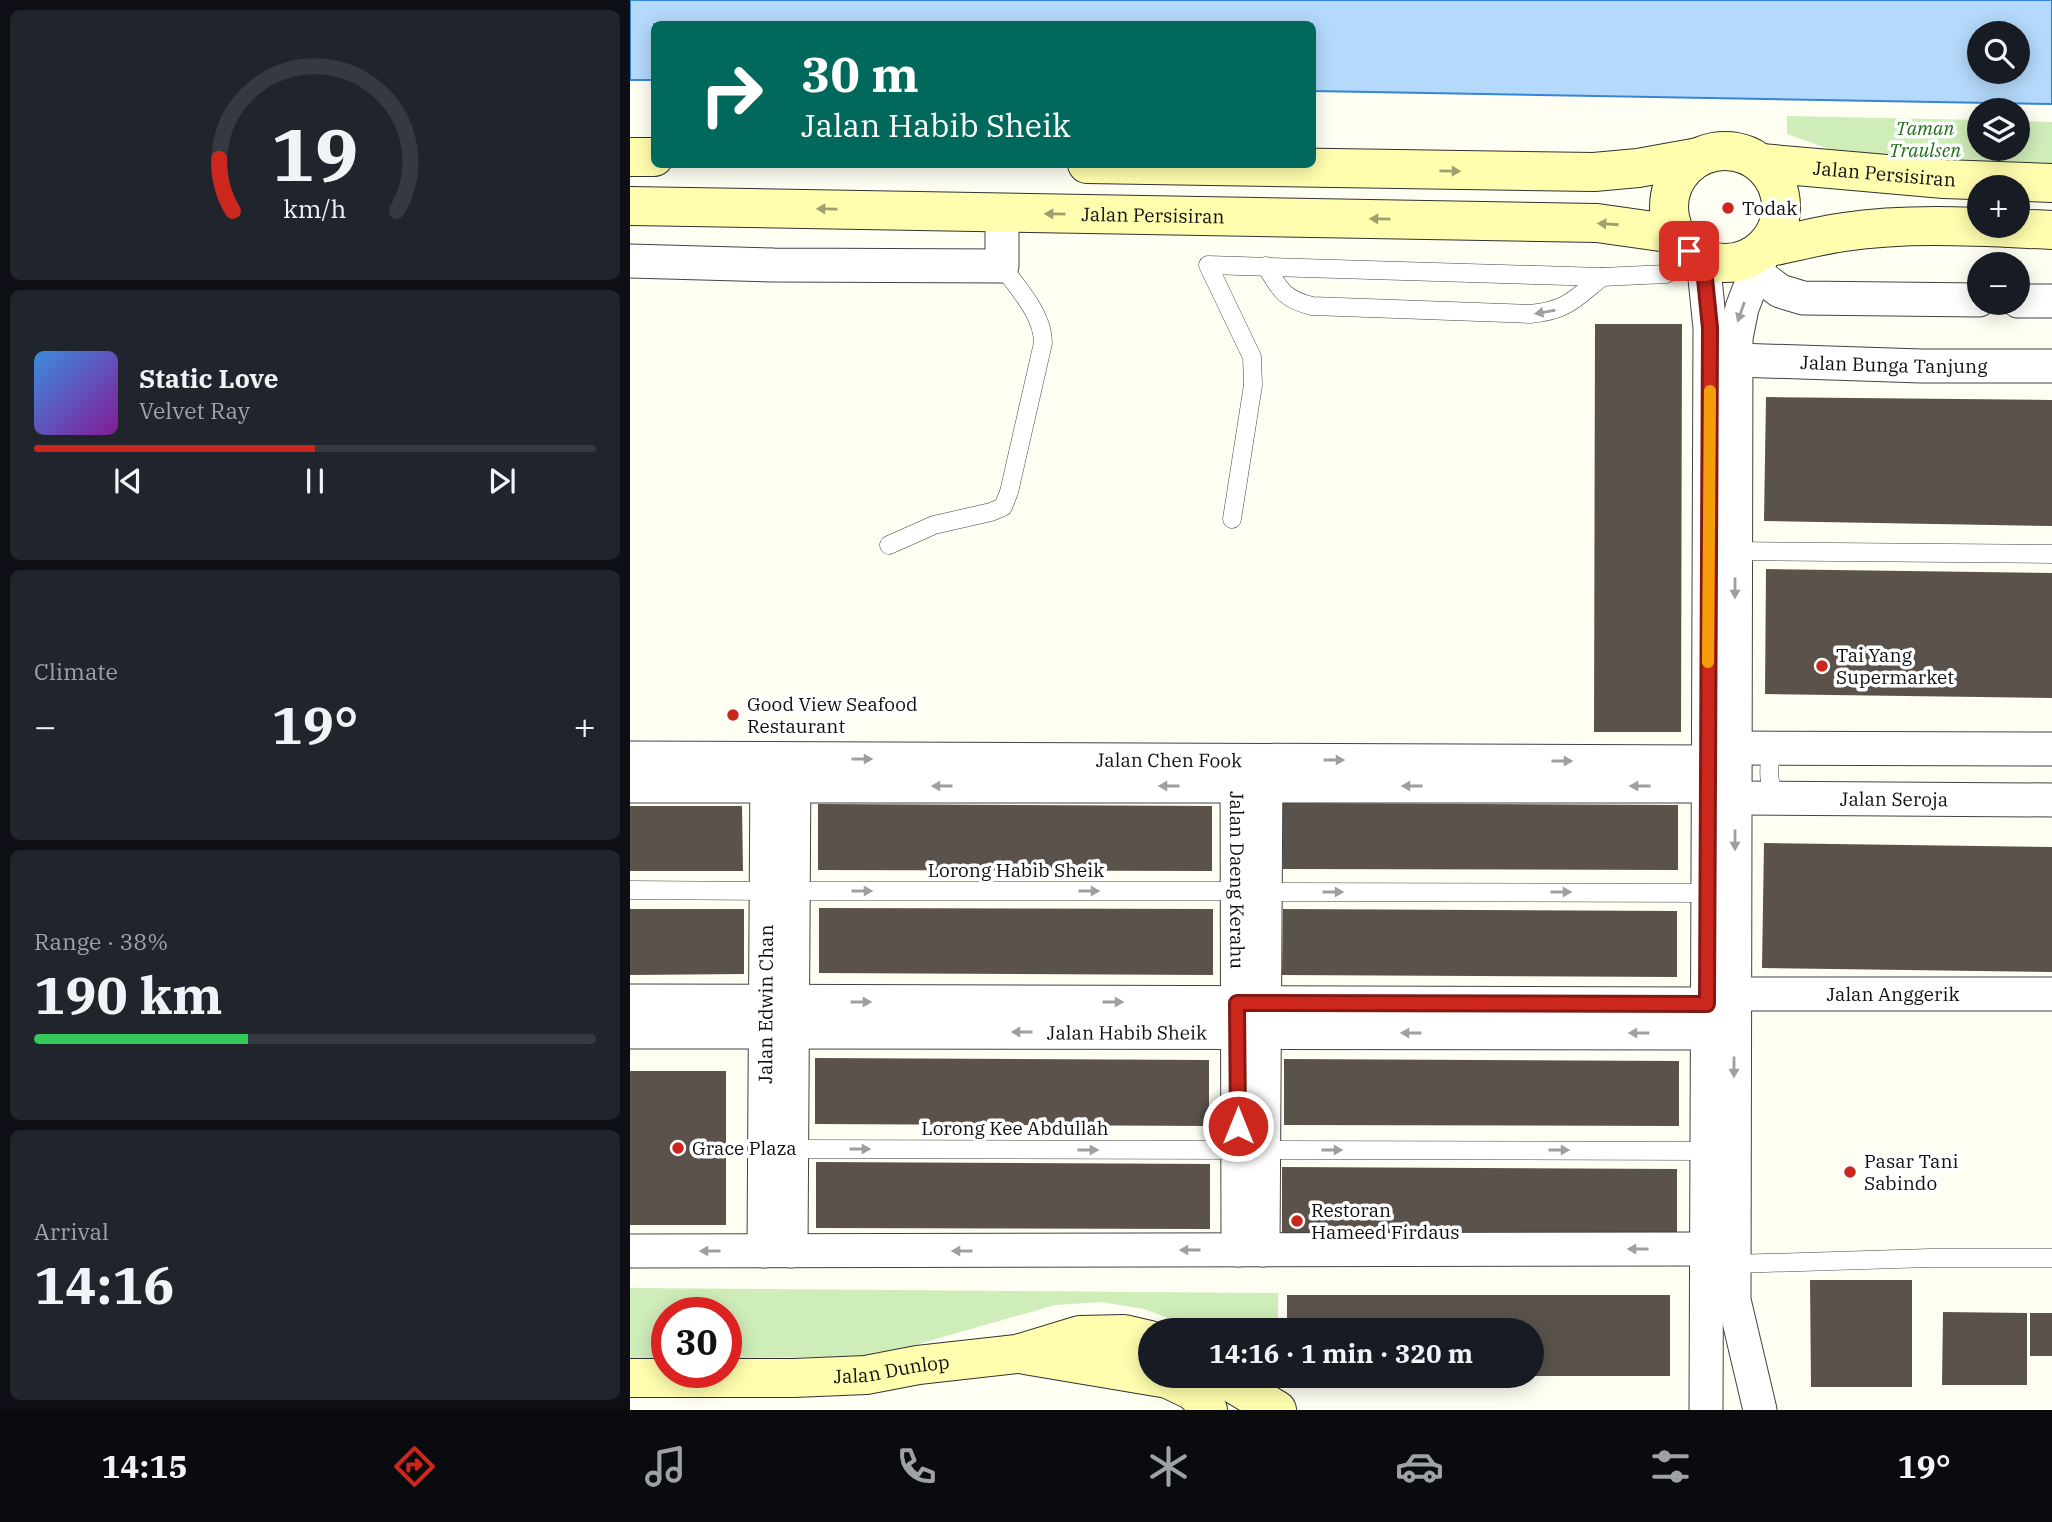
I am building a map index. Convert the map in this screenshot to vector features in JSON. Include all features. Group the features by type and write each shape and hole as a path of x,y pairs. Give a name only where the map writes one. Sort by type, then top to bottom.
{"street":[{"path":"1316,168 1594,172 1638,168 1699,157 1715,151 1731,151 1747,155 1761,163 1774,177 1781,195 1782,215 1776,233 1760,260 1737,323 1735,551 1721,774 1716,1011 1720,1273 1706,1410"},
{"path":"630,157 651,157"},
{"path":"1699,157 1679,174 1669,199 1669,217 1689,248 1710,328 1721,774 1708,892 1716,1011 1706,1151 1720,1273 1736,1311 1760,1410"},
{"name":"Jalan Persisiran","path":"1761,163 1944,179 2052,183"},
{"name":"Jalan Persisiran","path":"630,206 1597,223 1689,248"},
{"path":"630,261 1002,266 1002,213"},
{"path":"1689,248 1719,264 1752,258 1760,260 1843,232 1943,225 2052,230"},
{"path":"1760,260 1780,291 1803,298 1967,300"},
{"path":"2030,301 2052,301"},
{"name":"Jalan Bunga Tanjung","path":"1736,360 1921,366 2052,366"},
{"path":"1721,774 1780,748 2052,749"},
{"name":"Jalan Chen Fook","path":"630,758 781,772 1721,774"},
{"name":"Jalan Chen Fook","path":"630,786 781,772"},
{"name":"Jalan Edwin Chan","path":"778,1251 781,772"},
{"name":"Jalan Daeng Kerahu","path":"1250,1250 1252,773"},
{"name":"Jalan Seroja","path":"1721,774 1785,798 2052,800"},
{"name":"Jalan Anggerik","path":"1716,1011 2052,995"},
{"name":"Jalan Habib Sheik","path":"630,1001 779,1017"},
{"name":"Jalan Habib Sheik","path":"630,1032 779,1017 1251,1018 1716,1011"},
{"name":"Jalan Edwin Chan","path":"778,1251 792,1149 779,1017"},
{"path":"630,1251 1250,1250 1720,1273"},
{"name":"Jalan Dunlop","path":"630,1378 794,1378 866,1374 1017,1354 1080,1335 1124,1334 1138,1337"},
{"path":"1017,1354 1168,1379 1193,1391 1208,1410"},
{"path":"1240,1388 1277,1410"}],"lane":[{"path":"1232,519 1253,386 1252,356 1208,265 1602,277 1666,274 1676,269 1689,248"},
{"path":"889,545 933,525 1003,507 1009,492 1043,343 1043,330 1038,318 1002,266"},
{"path":"1266,266 1280,292 1294,302 1312,306 1530,314 1565,307 1602,277"},
{"path":"1735,551 2052,554"},
{"path":"1780,748 1770,761 1770,785 1772,790 1785,798"},
{"name":"Lorong Habib Sheik","path":"630,890 1708,892"},
{"name":"Lorong Kee Abdullah","path":"792,1149 1706,1151"},
{"path":"1720,1273 1930,1258 2052,1258"}],"green space":[{"name":"Taman Traulsen","path":"1787,116 1967,120 1967,160 1843,154 1787,134"},
{"name":"Taman Traulsen","path":"2030,121 2052,122 2052,164 1989,161 2030,161"},
{"path":"630,1288 1278,1293 1278,1318 1168,1318 1144,1309 1101,1302 1055,1305 901,1349 856,1357 742,1358 742,1297 651,1297 651,1358 630,1359"}],"water":[{"path":"630,0 2052,0 2052,104 2030,104 2030,98 1967,98 1967,103 1316,91 1316,21 651,21 651,80 630,80"}],"building":[{"path":"1595,324 1682,324 1681,732 1594,732"},
{"path":"1766,397 2052,400 2052,526 1764,521"},
{"path":"1766,569 2052,573 2052,698 1765,694"},
{"path":"1283,803 1678,805 1678,870 1283,869"},
{"path":"818,804 1212,806 1212,871 818,870"},
{"path":"630,806 742,806 743,871 630,871"},
{"path":"1764,843 2052,847 2052,972 1762,968"},
{"path":"819,908 1213,909 1213,975 819,973"},
{"path":"630,909 744,909 744,974 630,975"},
{"path":"1283,909 1677,911 1677,977 1282,975"},
{"path":"815,1058 1209,1060 1209,1126 815,1124"},
{"path":"1284,1059 1679,1061 1679,1126 1284,1125"},
{"name":"Grace Plaza","path":"630,1071 726,1071 726,1225 630,1225"},
{"path":"816,1162 1210,1164 1210,1229 816,1228"},
{"path":"1282,1167 1677,1169 1677,1235 1282,1233"},
{"path":"1810,1280 1912,1280 1912,1387 1811,1387"},
{"path":"1287,1295 1670,1295 1670,1376 1544,1376 1544,1318 1287,1318"},
{"path":"1943,1312 2027,1313 2027,1385 1942,1385"},
{"path":"2030,1313 2052,1313 2052,1356 2030,1356"}],"slow traffic":[{"path":"1708,662 1710,391"}],"place":[{"name":"Todak","path":"1728,208"},
{"name":"Tai Yang Supermarket","path":"1822,666"},
{"name":"Good View Seafood Restaurant","path":"733,715"},
{"name":"Grace Plaza","path":"678,1148"},
{"name":"Pasar Tani Sabindo","path":"1850,1172"},
{"name":"Restoran Hameed Firdaus","path":"1297,1221"}],"route":[{"path":"1238,1126 1237,1003 1707,1004 1710,328 1703,259 1689,251"}]}
